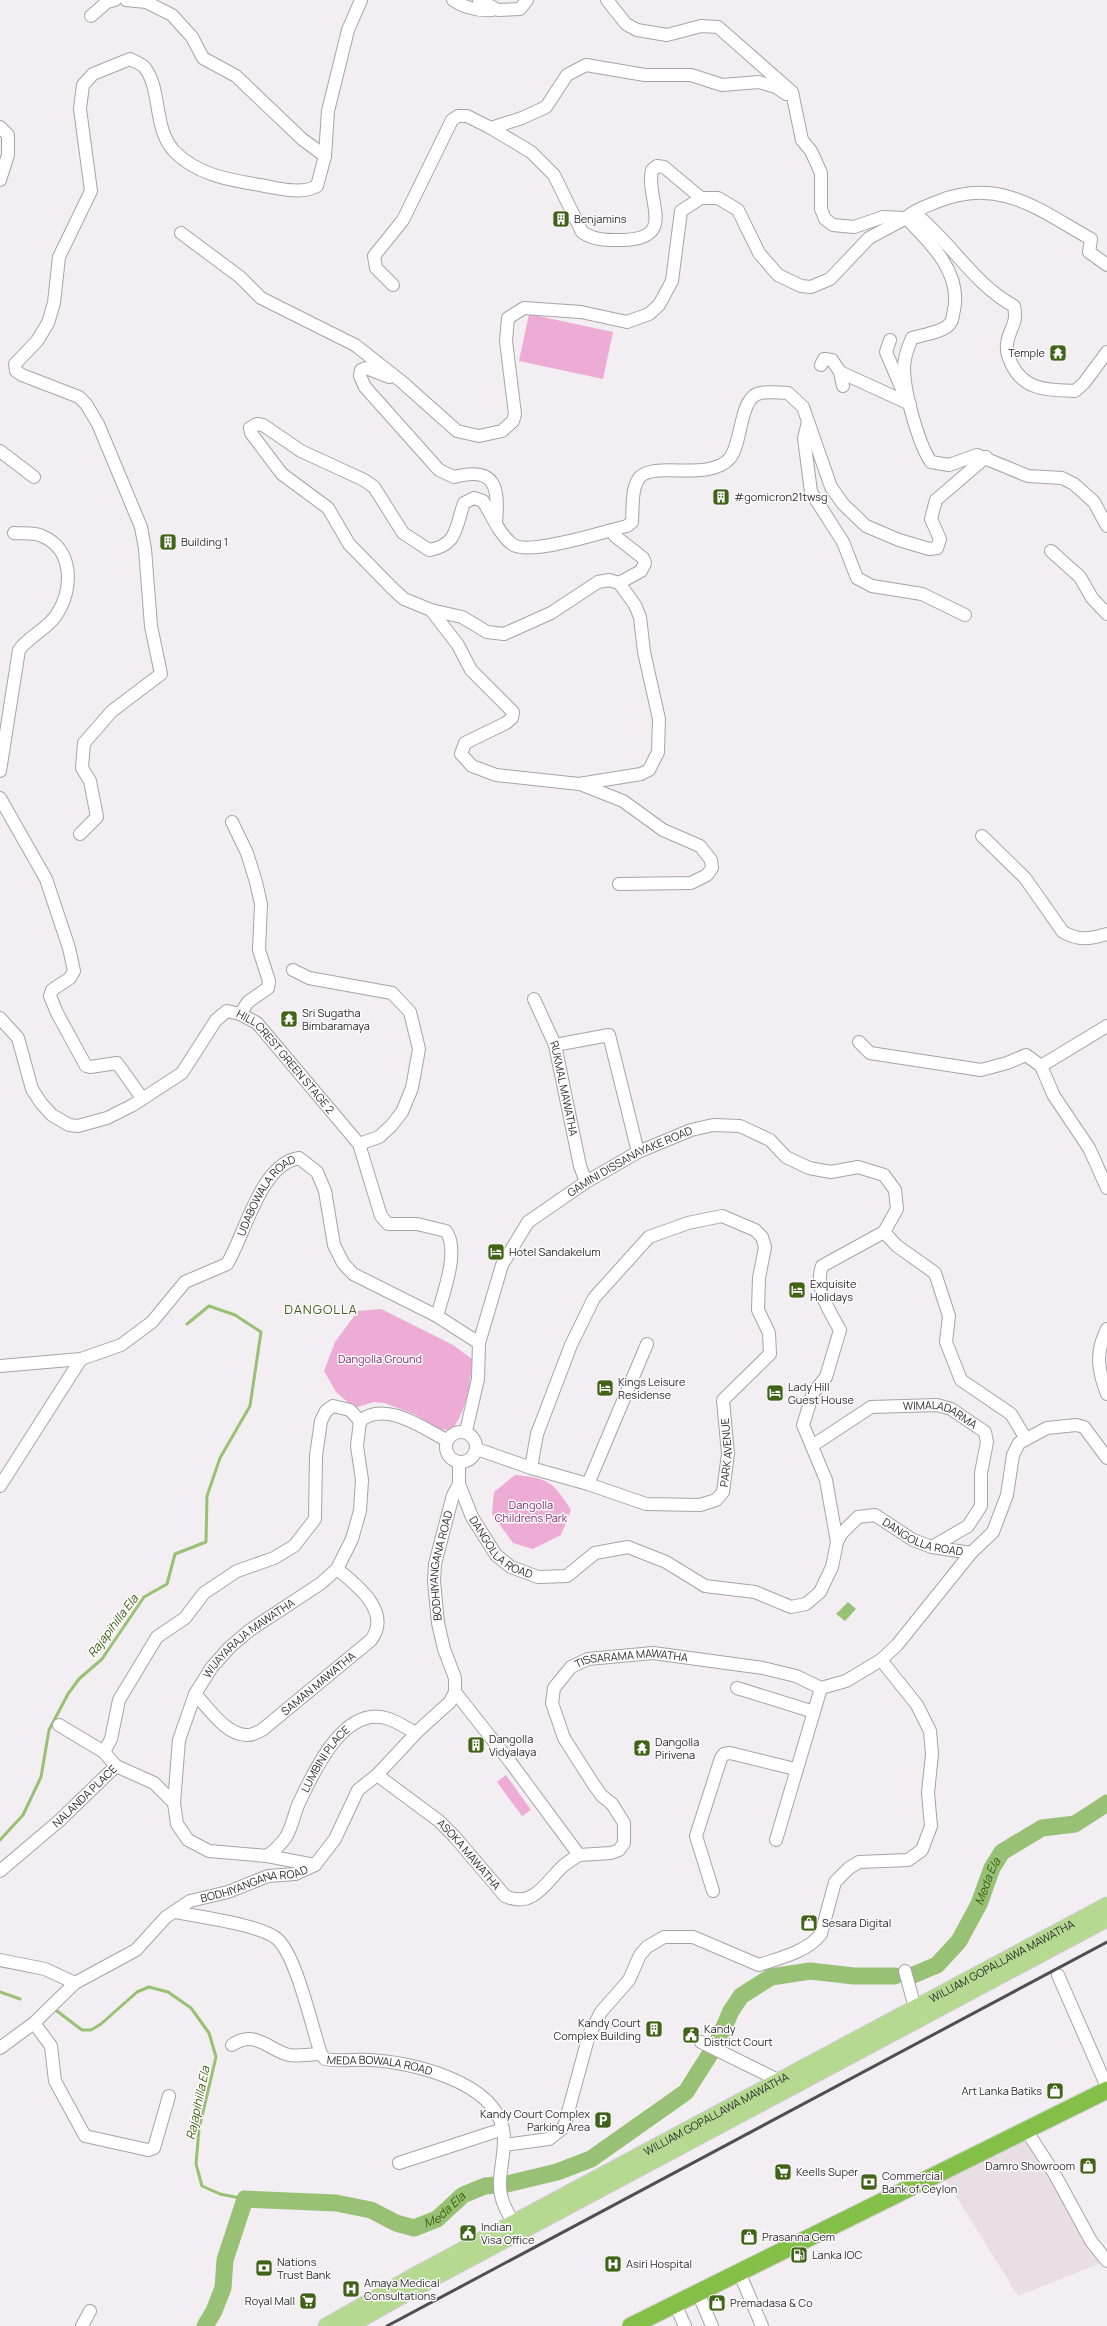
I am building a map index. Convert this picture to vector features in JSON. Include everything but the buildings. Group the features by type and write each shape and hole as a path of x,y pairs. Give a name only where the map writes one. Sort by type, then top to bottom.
{"highway":[{"path":"631,2326 1107,2089"}],"main road":[{"name":"WILLIAM GOPALLAWA MAWATHA","path":"350,2326 516,2227 778,2080 1107,1905"},
{"name":"WILLIAM GOPALLAWA MAWATHA","path":"326,2326 1107,1919"}],"street":[{"path":"91,16 107,2 115,0"},
{"path":"126,0 146,2 172,15 192,36 203,58 236,76 302,139 324,156"},
{"path":"80,834 97,817 90,781 82,768 84,743 112,711 161,674 151,626 145,549 141,527 98,424 86,404 79,397 22,375 16,370 15,364 37,341 48,324 54,303 59,257 91,191 80,109 84,85 93,74 130,59 145,68 150,78 163,135 174,151 208,174 230,180 290,190 312,189 317,186 324,156 328,111 348,30 361,0"},
{"path":"453,0 460,5 483,10 520,9 527,0"},
{"path":"479,0 498,10"},
{"path":"607,0 626,24 637,30 667,35 700,26 718,27 792,92 802,140 811,151 821,174 821,209 825,219 833,225 854,226 883,218 920,217 935,230 975,277 999,298 1014,306 1016,319 1007,344 1009,359 1018,377 1034,387 1075,391 1084,383 1107,352"},
{"path":"491,128 522,118 546,107 567,75 586,65 645,75 691,75 722,84 760,82 776,87 794,102"},
{"path":"393,285 376,268 374,256 403,220 452,120 458,116 466,116 491,128 531,152 554,175 582,232 590,237 605,240 635,239 648,235 653,229 656,218 650,177 652,170 657,166 664,166 701,198"},
{"path":"0,127 8,135 8,155 0,180"},
{"path":"181,233 240,277 261,298 355,345 402,382 457,431 479,436 502,430 513,421 515,414 506,341 508,318 524,308 581,312 627,322 650,314 659,305 672,281 682,210 701,198 718,198 738,210 759,253 778,275 801,286 811,287 830,279 869,238 906,218 914,211 953,196 987,191 1020,200 1091,239 1089,252 1107,266"},
{"path":"906,218 926,238 948,267 956,299 951,322 945,328 912,338 907,349 904,368 909,403"},
{"path":"890,340 886,352 909,403 924,452 931,462 949,465 977,455 986,457 1028,476 1062,478 1074,484 1094,502 1107,526"},
{"path":"821,365 824,359 832,360 840,372 842,386"},
{"path":"402,382 366,368 361,370 360,376 365,387 439,470 454,477 471,473 481,474 495,484 498,498 496,523"},
{"path":"840,372 909,403"},
{"path":"431,610 458,645 471,670 513,712 512,718 506,724 464,743 461,754 464,760 472,766 496,775 579,784 641,774 648,770 658,752 659,719 644,652 640,617 635,605 619,583 609,580 598,582 551,613 504,634 487,632 462,617 431,610 404,599 349,544 328,508 282,474 251,433 250,428 257,424 263,425 301,451 364,480 374,487 403,533 429,550 443,548 450,542 464,503 474,498 483,501 496,523 512,545 523,548 546,547 627,526 632,522 635,487 640,478 648,472 696,471 721,465 730,458 739,438 747,402 752,395 761,393 788,393 803,408 831,487 843,504 866,526 899,540 930,549 937,548 940,539 932,519 936,500 986,457"},
{"path":"808,422 804,438 811,492 843,542 857,578 872,586 922,594 965,616"},
{"path":"0,451 34,477"},
{"path":"612,530 615,536 643,558 645,563 641,572 619,583"},
{"path":"0,771 19,650 24,642 56,616 66,595 69,581 66,560 52,542 40,535 14,533"},
{"path":"1051,551 1080,577 1092,598 1107,614"},
{"path":"579,784 623,802 663,830 700,846 711,860 712,868 707,875 691,883 619,884"},
{"path":"0,798 46,879 69,948 74,971 70,978 52,990 50,996 56,1013 86,1066 90,1067 117,1063 142,1098 107,1118 78,1126 69,1125 52,1115 41,1103 32,1089 18,1038 0,1018"},
{"path":"232,822 247,853 256,882 261,904 259,950 269,981 268,988 248,1002 240,1014"},
{"path":"982,836 1025,878 1063,932 1072,937 1086,940 1107,934"},
{"path":"293,970 309,978 392,993 410,1012 419,1049 412,1088 402,1112 391,1126 379,1137 359,1144"},
{"name":"RUKMAL MAWATHA","path":"534,999 555,1045 580,1166 586,1182"},
{"name":"HILL CREST GREEN STAGE 2","path":"142,1098 182,1073 216,1020 227,1011 240,1014 257,1023 359,1144 381,1216 388,1224 417,1224 446,1231 451,1238 448,1277 438,1316"},
{"path":"1041,1066 1107,1026"},
{"path":"555,1045 609,1036 638,1152"},
{"path":"859,1042 870,1053 981,1070 1008,1063 1026,1055 1041,1066 1054,1096 1089,1148 1107,1188"},
{"name":"GAMINI DISSANAYAKE ROAD","path":"466,1431 478,1380 479,1343 502,1265 528,1222 586,1182 638,1152 691,1130 713,1125 740,1126 770,1140 786,1157 809,1168 831,1172 858,1167 884,1175 895,1190 897,1209 884,1232"},
{"name":"UDABOWALA ROAD","path":"0,1366 81,1359 121,1345 152,1322 185,1282 227,1264 254,1204 271,1177 290,1159 299,1158 317,1172 325,1191 334,1245 343,1263 353,1274 438,1316 479,1343"},
{"name":"PARK AVENUE","path":"722,1216 755,1230 762,1237 765,1247 759,1278 758,1310 769,1332 770,1354 723,1400 728,1454 723,1492 716,1500 700,1505 646,1504 588,1484 531,1468 537,1434 571,1345 594,1298 649,1237 688,1223 722,1216"},
{"path":"837,1542 826,1480 804,1425 813,1393 826,1377 840,1330 822,1296 819,1275 822,1266 884,1232 897,1246 935,1273 949,1316 946,1342 961,1380 1011,1414 1026,1440"},
{"path":"1107,1329 1097,1359 1099,1375 1107,1394"},
{"path":"588,1484 647,1344"},
{"path":"0,1486 81,1359"},
{"name":"WIMALADARMA","path":"812,1446 871,1407 937,1404 951,1409 985,1432 987,1442 981,1473 981,1506 968,1526 932,1547"},
{"path":"104,1752 111,1739 118,1700 156,1637 185,1618 204,1593 237,1571 274,1558 294,1546 315,1519 316,1456 321,1421 326,1411 333,1406 350,1410 360,1421 367,1414 388,1412 446,1440"},
{"name":"WIJAYARAJA MAWATHA","path":"315,1865 267,1856 209,1851 188,1840 177,1824 174,1803 179,1740 195,1694 212,1667 230,1647 250,1630 320,1584 336,1569 352,1539 360,1511 362,1480 357,1446 360,1421"},
{"name":"DANGOLLA ROAD","path":"459,1484 472,1517 496,1555 511,1567 538,1577 567,1576 595,1553 628,1547 666,1562 704,1586 755,1592 791,1607 806,1604 820,1592 832,1567 837,1542 841,1534 858,1517 874,1515 913,1540 932,1547 970,1553 993,1532 1007,1495 1013,1456 1019,1444 1047,1428 1076,1425 1084,1427 1107,1458"},
{"path":"457,1431 466,1431 475,1438 477,1449 469,1461 459,1463 447,1455 446,1440 457,1431"},
{"path":"477,1449 531,1468"},
{"name":"BODHIYANGANA ROAD","path":"0,2048 34,2023 75,1983 136,1950 147,1940 166,1917 190,1901 228,1892 268,1876 295,1874 315,1865 335,1839 358,1790 377,1775 416,1733 450,1702 455,1692 455,1678 444,1649 438,1623 434,1581 435,1564 453,1495 459,1484 459,1463"},
{"path":"776,1840 795,1769 821,1688 846,1681 881,1660 897,1645 970,1553"},
{"name":"SAMAN MAWATHA","path":"195,1694 222,1723 237,1735 250,1736 262,1730 371,1640 377,1631 378,1621 373,1605 336,1569"},
{"name":"TISSARAMA MAWATHA","path":"579,1855 611,1853 619,1850 624,1843 624,1823 612,1804 602,1796 586,1774 564,1738 552,1703 554,1688 571,1667 588,1660 653,1653 762,1668 796,1676 821,1688"},
{"path":"504,2145 549,2139 564,2127 589,2035 601,2012 629,1980 640,1955 647,1947 664,1937 693,1937 759,1965 794,1953 816,1941 821,1934 835,1882 849,1868 859,1862 908,1860 922,1850 931,1826 928,1793 932,1754 930,1731 917,1705 881,1660"},
{"path":"737,1688 814,1712"},
{"path":"455,1692 511,1762 579,1855"},
{"name":"LUMBINI PLACE","path":"267,1856 286,1836 298,1806 325,1754 352,1723 366,1717 389,1719 416,1733"},
{"path":"59,1725 104,1752 116,1766"},
{"path":"713,1892 696,1836 721,1758 724,1754 730,1753 795,1769"},
{"name":"NALANDA PLACE","path":"0,1871 59,1822 116,1766 154,1782 174,1803"},
{"name":"ASOKA MAWATHA","path":"377,1775 439,1821 454,1836 505,1896 512,1900 529,1898 545,1887 562,1866 579,1855"},
{"name":"MEDA BOWALA ROAD","path":"175,1912 252,1928 275,1937 283,1944 292,1961 321,2054 324,2058 333,2060 371,2060 432,2070 467,2087 488,2102 498,2116 503,2129 504,2145 501,2177 502,2201 516,2227"},
{"path":"0,1960 45,1968 75,1983"},
{"path":"905,1971 915,2008"},
{"path":"1058,1976 1107,2089"},
{"path":"34,2023 51,2046 55,2080 85,2136 148,2150 154,2148 169,2096"},
{"path":"232,2045 238,2041 259,2039 290,2055 321,2054"},
{"path":"701,2042 778,2080"},
{"path":"399,2163 503,2129"},
{"path":"1026,2130 1054,2173 1091,2241 1107,2261"},
{"path":"739,2272 762,2326"},
{"path":"698,2293 712,2326"},
{"path":"675,2304 685,2326"},
{"path":"82,2326 90,2311"}],"shaded area":[{"path":"848,1602 856,1609 845,1621 836,1614"},
{"path":"1025,2138 1049,2176 1087,2244 1101,2263 1018,2296 944,2177"}],"green space":[{"path":"529,314 613,332 603,379 519,361"},
{"name":"Dangolla Ground","path":"381,1309 453,1345 472,1359 471,1378 465,1404 453,1429 441,1430 414,1414 384,1403 374,1402 354,1408 336,1392 324,1371 335,1342 358,1311"},
{"name":"Dangolla Childrens Park","path":"515,1475 536,1478 549,1483 559,1493 571,1510 561,1535 533,1549 513,1543 492,1514 494,1492"},
{"path":"506,1775 531,1810 522,1816 497,1782"}],"waterway":[{"name":"Rajapihilla Ela","path":"0,1840 23,1815 41,1777 49,1730 68,1694 79,1679 102,1659 144,1597 167,1584 175,1554 206,1542 207,1496 220,1458 250,1406 261,1332 235,1315 209,1306 187,1324"},
{"name":"Meda Ela","path":"911,1976 937,1965 959,1941 979,1904 992,1868 1002,1852 1042,1828 1075,1824 1107,1803"},
{"name":"Meda Ela","path":"718,2041 731,2011 741,1996 771,1977 810,1971 854,1976 895,1976"},
{"name":"Rajapihilla Ela","path":"53,2008 82,2030 91,2030 101,2024 137,1992 149,1987 168,1992 191,2008 209,2033 216,2057 199,2129 196,2164 202,2186 220,2194 245,2199"},
{"name":"Rajapihilla Ela","path":"0,1992 20,1999"},
{"name":"Meda Ela","path":"205,2326 214,2311 223,2288 225,2260 245,2199 336,2203 371,2210 396,2223 414,2228 437,2219 463,2195 485,2186 507,2184 557,2172 591,2159 686,2092 710,2054"}],"railway":[{"path":"387,2326 1107,1942"}],"place":[{"name":"Benjamins","path":"561,219"},
{"name":"Temple","path":"1058,353"},
{"name":"#gomicron21twsg","path":"721,497"},
{"name":"Building 1","path":"168,542"},
{"name":"Sri Sugatha Bimbaramaya","path":"289,1019"},
{"name":"Hotel Sandakelum","path":"496,1252"},
{"name":"Exquisite Holidays","path":"797,1290"},
{"name":"Kings Leisure Residense","path":"605,1388"},
{"name":"Lady Hill Guest House","path":"775,1393"},
{"name":"Dangolla Vidyalaya","path":"476,1745"},
{"name":"Dangolla Pirivena","path":"642,1748"},
{"name":"Sesara Digital","path":"809,1923"},
{"name":"Kandy Court Complex Building","path":"654,2029"},
{"name":"Kandy District Court","path":"691,2035"},
{"name":"Art Lanka Batiks","path":"1055,2091"},
{"name":"Kandy Court Complex Parking Area","path":"603,2120"},
{"name":"Damro Showroom","path":"1088,2166"},
{"name":"Keells Super","path":"783,2172"},
{"name":"Commercial Bank of Ceylon","path":"869,2182"},
{"name":"Indian Visa Office","path":"468,2233"},
{"name":"Prasanna Gem","path":"749,2237"},
{"name":"Lanka IOC","path":"799,2255"},
{"name":"Asiri Hospital","path":"613,2264"},
{"name":"Nations Trust Bank","path":"264,2268"},
{"name":"Amaya Medical Consultations","path":"351,2289"},
{"name":"Royal Mall","path":"308,2301"},
{"name":"Premadasa & Co","path":"717,2303"}],"district":[{"name":"DANGOLLA","path":"321,1309"}]}
